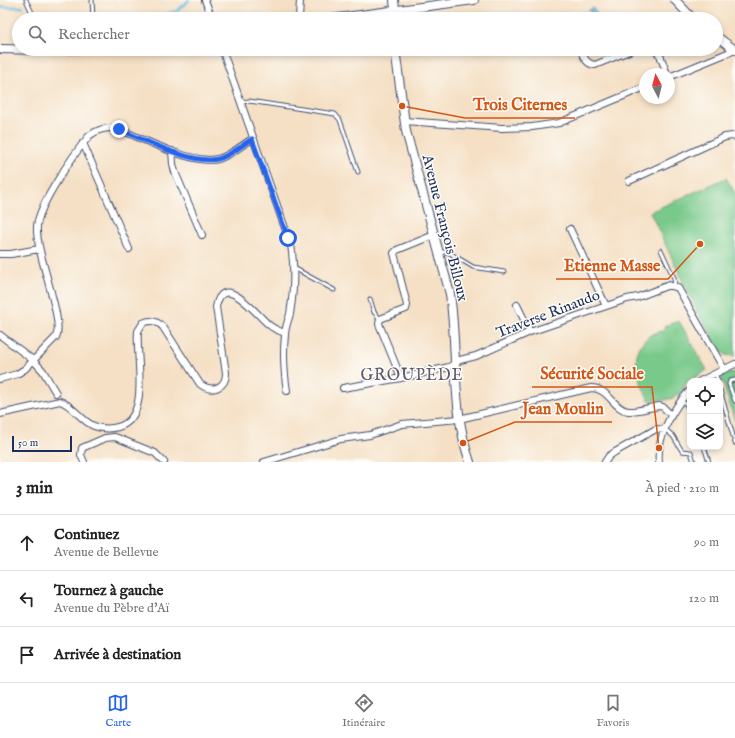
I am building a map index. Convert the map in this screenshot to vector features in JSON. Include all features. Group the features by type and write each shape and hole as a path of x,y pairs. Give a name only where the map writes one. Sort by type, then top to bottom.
{"street":[{"path":"205,0 209,12"},
{"path":"299,12 300,0"},
{"path":"392,12 394,0"},
{"path":"398,12 474,0"},
{"path":"675,0 686,12"},
{"path":"723,41 735,50"},
{"path":"0,49 12,49"},
{"path":"723,55 735,50"},
{"path":"224,56 252,139 288,238 294,268 292,297 285,333 283,358 287,391"},
{"name":"Avenue François Billoux","path":"396,56 404,121 417,176 439,252 451,302 459,420 465,448 470,462"},
{"path":"584,56 587,62 595,65 617,56"},
{"path":"660,56 665,68"},
{"path":"675,75 720,56"},
{"path":"404,121 502,128 532,127 559,122 639,89"},
{"path":"0,379 17,374 25,369 56,337 58,333 56,318 39,249 37,228 40,214 49,196 89,136 97,130 112,127 172,151 196,158 217,159 225,156 252,139"},
{"path":"629,181 725,137 735,137"},
{"path":"83,143 128,249"},
{"path":"172,151 175,172 202,235"},
{"path":"570,229 606,306"},
{"path":"401,378 379,324 380,319 406,309 407,304 394,253 397,250 434,235"},
{"path":"0,254 11,254 39,249"},
{"name":"Traverse Rinaudo","path":"343,388 401,378 449,367 460,360 476,356 530,332 627,298 638,297 669,285 675,286"},
{"path":"675,286 678,288 724,369"},
{"path":"0,414 60,401 66,404 93,426 110,428 121,426 128,422 138,405 138,331 143,323 152,320 163,327 200,384 205,388 210,389 220,386 226,379 226,373 216,307 217,301 224,294 229,293 238,295 269,325 285,333"},
{"path":"517,305 530,332"},
{"path":"0,335 34,360 43,371 56,393"},
{"path":"706,378 735,364"},
{"path":"264,462 340,439 370,434 402,424 459,420 591,388 597,388 603,391 619,406 628,411 660,406 671,414"},
{"path":"659,462 659,448 671,414 687,393"},
{"path":"605,462 609,456 615,452 656,429 665,430"},
{"path":"84,462 81,455 82,448 110,437 122,439 155,453 164,462"}],"lane":[{"path":"26,0 32,12"},
{"path":"92,0 93,12"},
{"path":"240,102 249,101 335,114 340,120 358,172"},
{"path":"661,250 674,278 675,286"},
{"path":"439,252 448,252 473,267 504,272"},
{"path":"294,268 334,290"},
{"path":"370,299 374,312 380,319"},
{"path":"715,373 717,378"},
{"path":"735,381 730,381 735,401"},
{"path":"680,401 687,406"},
{"path":"723,401 735,443"},
{"path":"665,430 673,436 682,452 691,452 694,462"},
{"path":"705,450 709,462"}],"green space":[{"path":"726,178 735,193 735,356 725,355 720,350 698,313 650,212"},
{"path":"679,321 707,370 694,378 687,378 687,382 682,391 673,398 665,400 649,400 639,376 636,360 642,344 650,336 665,330 664,326"},
{"path":"735,372 735,422 723,383 723,378 721,376"}],"water":[{"path":"593,8 596,12 590,12 589,10"}],"waterway":[{"path":"174,12 177,11 189,0"},
{"path":"0,7 23,7"}],"place":[{"name":"Trois Citernes","path":"402,106"},
{"name":"Etienne Masse","path":"700,244"},
{"name":"Jean Moulin","path":"463,443"},
{"name":"Sécurité Sociale","path":"659,448"}],"district":[{"name":"GROUPÈDE","path":"412,376"}],"route":[{"path":"119,129 172,151 209,160 225,156 252,139 288,238"}]}
